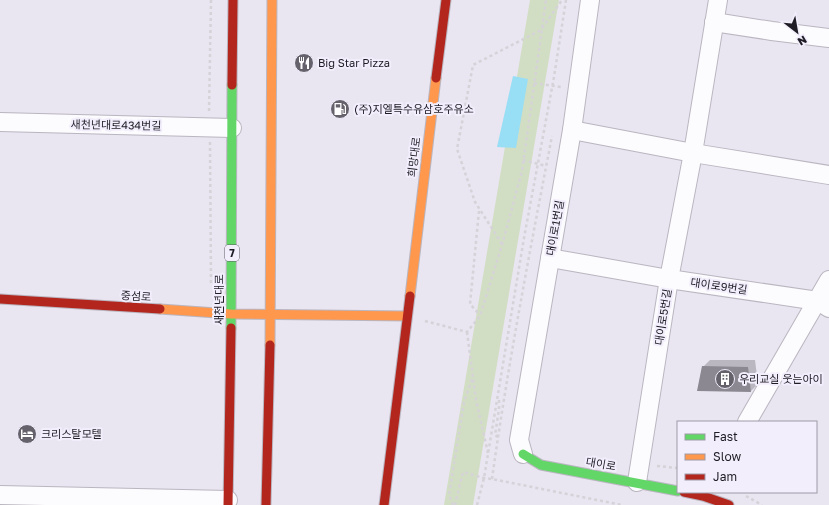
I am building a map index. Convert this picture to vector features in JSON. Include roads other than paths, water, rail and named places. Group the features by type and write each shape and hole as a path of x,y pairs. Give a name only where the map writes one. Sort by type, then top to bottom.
{"main road":[{"name":"새천년대로","path":"228,503 233,0"},
{"path":"266,505 271,315 272,0"},
{"name":"희망대로","path":"407,316 446,0"},
{"name":"중섬로","path":"0,299 211,313 271,315"},
{"path":"271,315 407,316 384,505"},
{"name":"대이로","path":"523,454 541,465 677,491"},
{"path":"694,493 704,494 729,505"}],"street":[{"name":"대이로1번길","path":"523,454 519,440 572,130 590,0"},
{"name":"대이로5번길","path":"637,482 669,279 693,153 718,0"},
{"path":"714,22 829,38"},
{"name":"새천년대로434번길","path":"0,122 232,128"},
{"path":"572,130 693,153 829,175"},
{"name":"대이로9번길","path":"550,258 824,304"},
{"path":"748,421 824,304 829,280"},
{"path":"0,495 228,503"}],"water":[{"path":"513,76 528,79 516,148 497,147"}],"place":[{"name":"Big Star Pizza","path":"304,63"},
{"name":"(주)지엘특수유삼호주유소","path":"340,109"},
{"name":"우리교실 웃는아이","path":"725,379"},
{"name":"크리스탈모텔","path":"27,434"}]}
